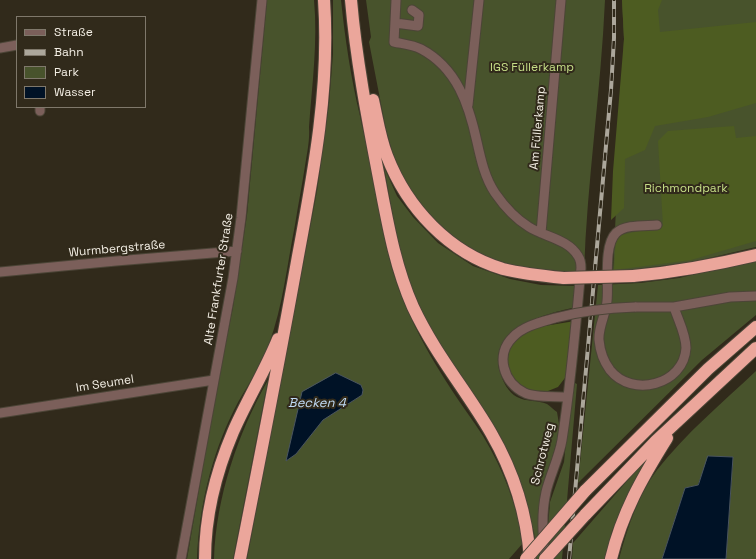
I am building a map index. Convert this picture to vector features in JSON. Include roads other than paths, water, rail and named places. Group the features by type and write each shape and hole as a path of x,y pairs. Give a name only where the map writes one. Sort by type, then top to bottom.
{"highway":[{"path":"240,559 313,176 322,103 325,55 324,0"},
{"path":"352,0 386,154 404,192 416,209 446,239 482,260 502,268 522,273 564,278 633,276 668,273 756,255"},
{"path":"352,0 354,34 373,147 390,236 399,269 411,301 429,339 491,433 500,451 519,499 528,539 530,559"},
{"path":"205,559 208,517 221,464 233,431 263,373 284,324 290,302"},
{"path":"526,559 585,492 703,374 756,327"},
{"path":"545,559 656,441 756,348"},
{"path":"611,559 619,530 632,497 649,466 678,420"}],"street":[{"name":"Alte Frankfurter Straße","path":"181,559 237,251 245,184 262,0"},
{"path":"396,0 394,42 420,49 437,61 458,86 468,106 489,183 495,193 511,211 530,228 541,234 563,242 572,248 579,257 581,268 572,366 567,397 526,394 516,387 506,376 503,364 505,349 513,336 532,325 555,318 586,311 635,307 674,308 730,297 756,296"},
{"path":"468,106 479,0"},
{"name":"Am Füllerkamp","path":"541,234 561,0"},
{"path":"395,23 418,26 419,15 412,10"},
{"path":"0,48 16,45"},
{"path":"658,225 621,230 612,240 608,268 608,302 604,320 599,332 602,356 614,374 626,383 638,386 647,386 662,382 675,373 682,361 686,348 685,337 674,308"},
{"name":"Wurmbergstraße","path":"0,272 237,251"},
{"name":"Im Seumel","path":"0,413 214,380"},
{"name":"Schrotweg","path":"545,559 542,526 544,501 562,441 567,397"}],"water":[{"name":"Becken 4","path":"336,373 361,385 363,390 362,395 323,420 296,454 286,461 302,392"},
{"path":"708,456 733,457 726,559 662,559 685,488 698,485"}],"railway":[{"path":"569,559 611,90 614,38 614,0"}],"park label":[{"name":"IGS Füllerkamp","path":"532,68"},
{"name":"Richmondpark","path":"686,189"}]}
